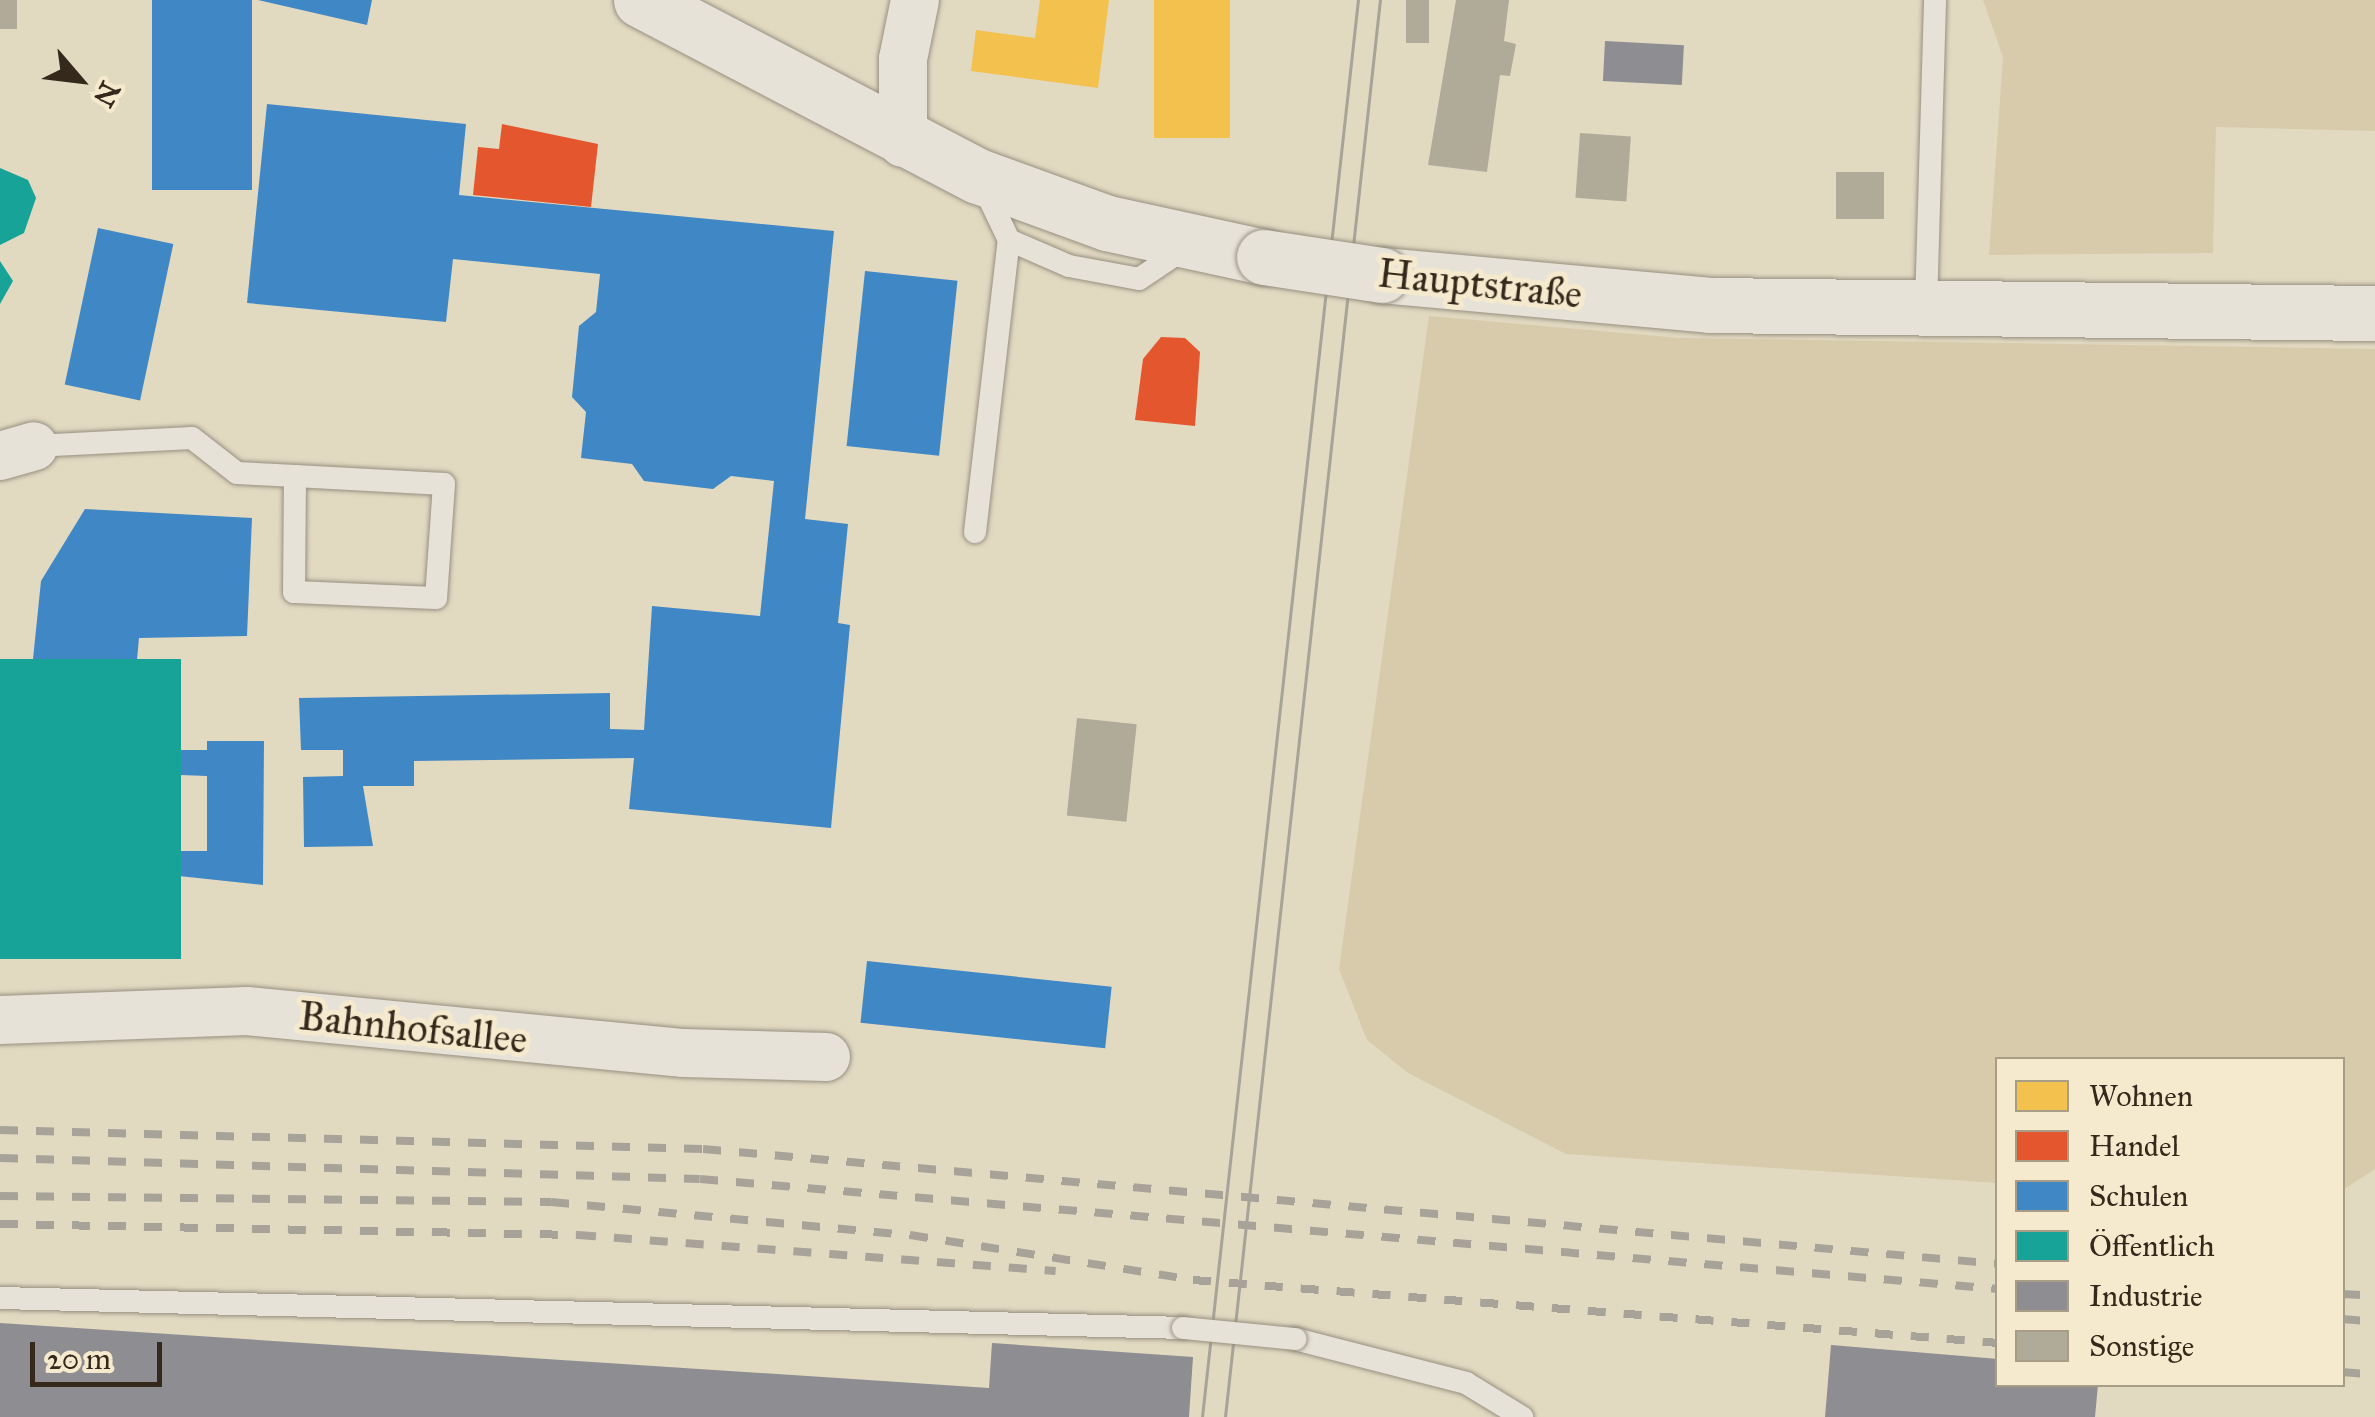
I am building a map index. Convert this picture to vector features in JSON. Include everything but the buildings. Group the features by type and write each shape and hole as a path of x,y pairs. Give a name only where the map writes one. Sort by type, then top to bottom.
{"main road":[{"name":"Hauptstraße","path":"641,0 903,142 978,176 1192,243 1264,257 1382,275 1710,305 2375,313"}],"street":[{"path":"903,142 903,60 914,0"},
{"name":"Bahnhofsallee","path":"0,1020 247,1012 684,1053 826,1057"}],"lane":[{"path":"1926,306 1935,0"},
{"path":"975,532 1009,240 978,176"},
{"path":"1009,240 1069,266 1139,278 1192,243"},
{"path":"17,451 192,438 237,473 295,476 444,484 436,598 294,592 295,476"},
{"path":"0,1298 1184,1328 1295,1339 1466,1383 1522,1417"}],"shaded area":[{"path":"1983,0 2375,0 2375,131 2216,127 2213,253 1989,255 2003,57"},
{"path":"1429,316 1680,338 2375,349 2375,1169 2345,1189 2345,1057 1995,1057 1995,1183 1566,1154 1408,1073 1367,1040 1339,969"}],"tram line":[{"path":"1202,1417 1358,0"},
{"path":"1225,1417 1380,0"}],"railway":[{"path":"0,1130 703,1149 1995,1264"},
{"path":"0,1158 700,1179 1995,1289"},
{"path":"0,1196 551,1202 910,1235 1193,1280 1995,1343"},
{"path":"0,1224 578,1235 1056,1271"},
{"path":"2345,1294 2375,1296"},
{"path":"2345,1319 2375,1322"},
{"path":"2345,1372 2375,1375"}]}
